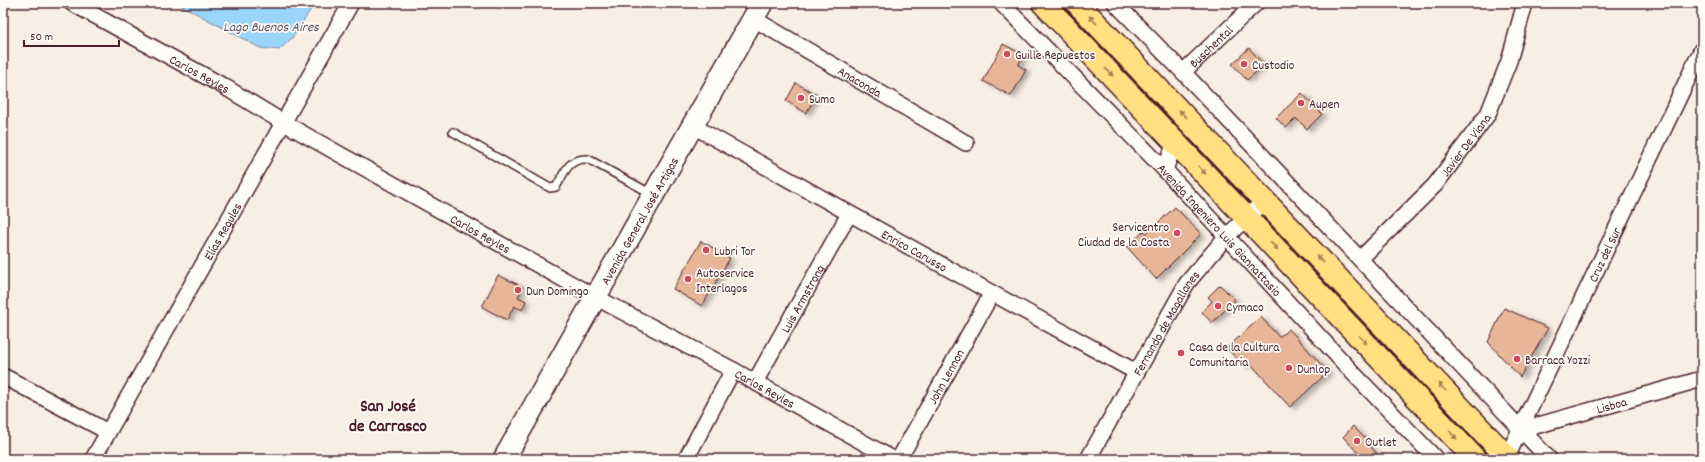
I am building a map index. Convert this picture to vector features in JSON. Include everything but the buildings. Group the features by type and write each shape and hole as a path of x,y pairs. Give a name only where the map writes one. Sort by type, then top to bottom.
{"main road":[{"name":"Avenida Ingeniero Luis Giannattasio","path":"1043,3 1476,459"},
{"path":"1077,3 1508,458"}],"street":[{"name":"Carlos Reyles","path":"72,3 225,87 284,124 595,297 756,382 893,459"},
{"name":"Elías Regules","path":"93,459 284,124 351,3"},
{"name":"Avenida Ingeniero Luis Giannattasio","path":"1001,3 1165,170 1354,374 1436,459"},
{"path":"1115,3 1183,72 1549,459"},
{"name":"Buschental","path":"1183,72 1256,3"},
{"name":"Javier De Viana","path":"1360,259 1435,185 1488,114 1509,61 1525,3"},
{"name":"Avenida General José Artigas","path":"504,459 758,11"},
{"name":"Anaconda","path":"758,11 966,143"},
{"name":"Cruz del Sur","path":"1508,458 1702,49"},
{"name":"Enrico Carusso","path":"693,126 992,294 1136,372"},
{"path":"1165,170 1175,142"},
{"name":"Fernando de Magallanes","path":"1088,459 1136,372 1188,283 1226,237 1264,201"},
{"name":"Luis Armstrong","path":"756,382 850,214"},
{"name":"John Lennon","path":"899,459 992,294"},
{"path":"686,459 733,370"},
{"path":"3,376 108,432"},
{"name":"Lisboa","path":"1521,430 1702,379"}],"lane":[{"path":"453,132 550,188 556,187 569,164 580,159 588,159 654,195"}],"green space":[{"path":"1052,3 1065,3 1085,23 1238,189 1240,197"},
{"path":"1264,221 1270,222 1490,452 1486,457"}],"water":[{"name":"Lago Buenos Aires","path":"177,3 315,3 293,37 279,50 260,48"}],"place":[{"name":"Guille Repuestos","path":"1007,54"},
{"name":"Custodio","path":"1244,64"},
{"name":"Sumo","path":"801,98"},
{"name":"Aupen","path":"1301,103"},
{"name":"Servicentro Ciudad de la Costa","path":"1177,233"},
{"name":"Lubri Tor","path":"706,250"},
{"name":"Autoservice Interlagos","path":"688,279"},
{"name":"Dun Domingo","path":"518,290"},
{"name":"Cymaco","path":"1218,306"},
{"name":"Casa de la Cultura Comunitaria","path":"1181,353"},
{"name":"Barraca Yozzi","path":"1517,359"},
{"name":"Dunlop","path":"1289,368"},
{"name":"Outlet","path":"1357,441"}],"district":[{"name":"San José de Carrasco","path":"388,415"}]}
